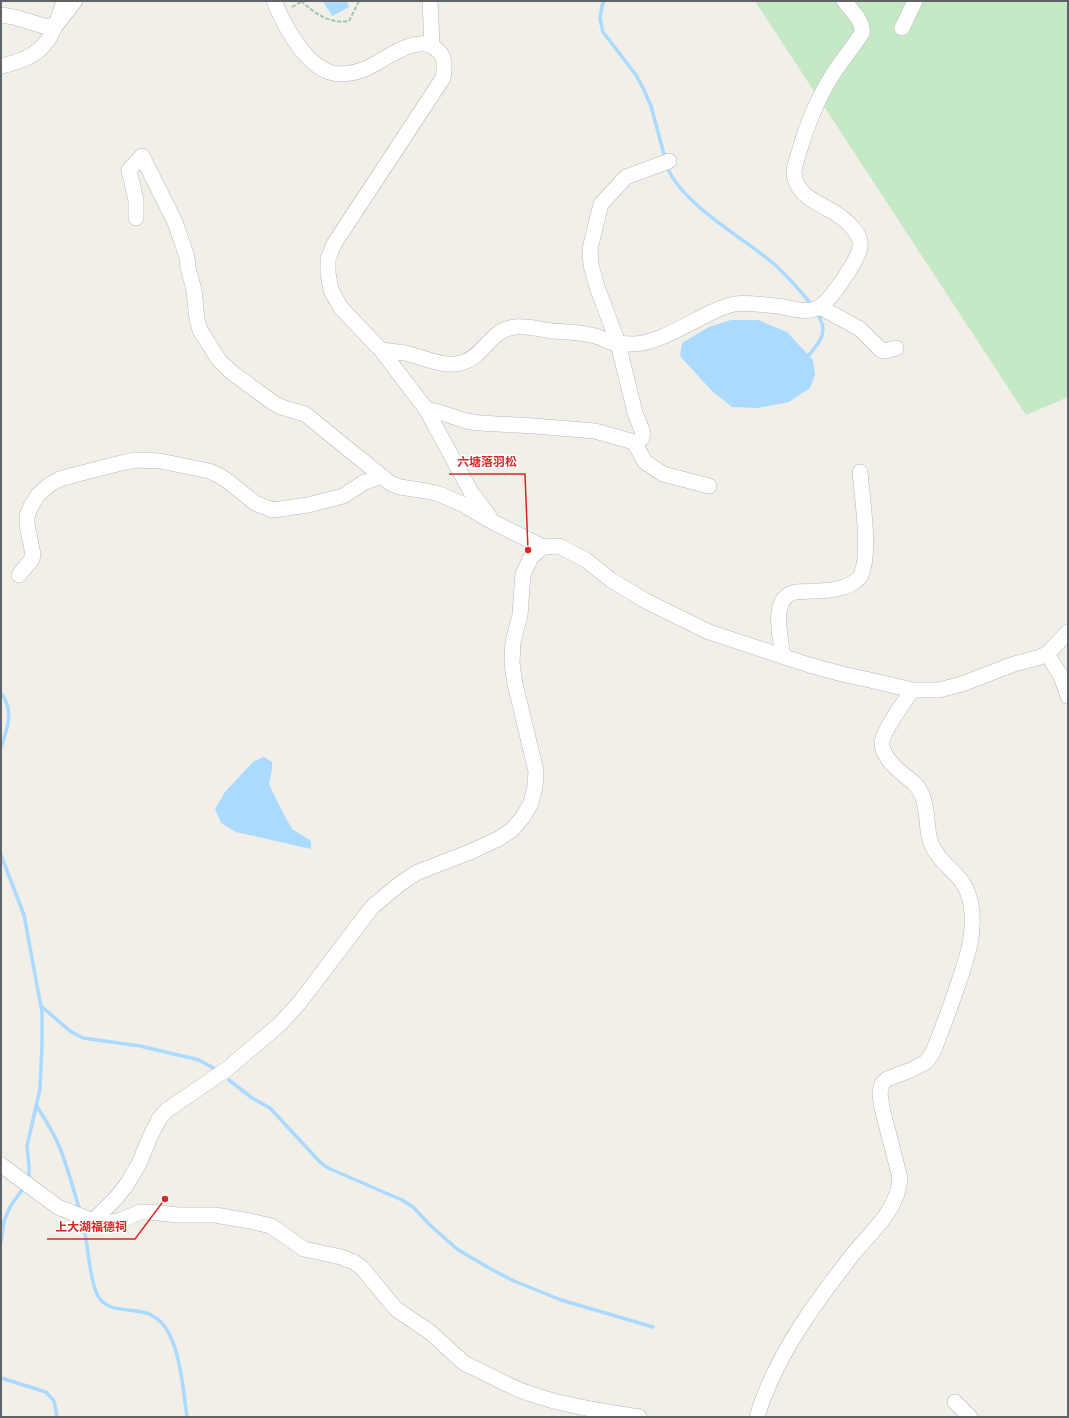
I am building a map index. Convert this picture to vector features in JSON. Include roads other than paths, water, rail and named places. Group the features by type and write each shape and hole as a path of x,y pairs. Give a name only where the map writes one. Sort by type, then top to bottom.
{"street":[{"path":"1,66 21,61 36,53 52,35 64,1"},
{"path":"1,15 14,17 47,27 57,24 75,1"},
{"path":"274,1 285,26 307,56 317,66 331,73 346,73 365,69 410,46 424,43 432,45 442,53 445,65 443,78 334,244 328,259 328,273 331,290 341,308 381,350 426,409 471,492 494,522"},
{"path":"430,1 432,45"},
{"path":"381,350 406,353 447,364 463,362 475,356 496,334 506,328 518,326 582,333 598,336 618,343 648,343 717,310 733,304 779,307 803,311 811,311 820,307 828,300 839,285 858,255 861,245 859,236 850,225 829,209 816,203 800,190 794,174 804,136 829,80 862,33 863,28 861,23 844,1"},
{"path":"902,28 915,1"},
{"path":"136,218 136,200 129,170 142,156 175,222 187,257 188,268 192,278 197,319 200,330 219,360 230,371 272,402 282,407 305,414 390,483 400,487 432,492 462,504 543,547 559,546 586,560 611,580 646,601 709,632 809,665 912,690 939,690 962,684 1014,664 1037,658 1047,654 1068,632"},
{"path":"426,409 466,421 479,423 595,431 634,442 642,438 643,433 635,413 618,343 597,287 591,265 590,249 601,204 626,177 669,161"},
{"path":"820,307 860,330 881,350 886,351 896,348"},
{"path":"634,442 645,462 664,474 709,486"},
{"path":"19,575 32,559 27,525 27,516 31,506 38,495 49,485 60,479 74,475 136,460 160,461 209,471 229,482 255,503 273,510 308,505 343,496 363,483 381,476"},
{"path":"783,656 778,614 782,602 790,593 831,590 849,586 861,576 864,565 865,540 860,472"},
{"path":"92,1221 117,1197 127,1184 139,1164 159,1119 167,1110 227,1069 280,1024 300,1002 372,906 401,883 418,872 470,852 498,839 512,830 523,818 535,787 536,771 512,663 513,642 520,615 523,574 531,557 543,547"},
{"path":"1047,654 1061,676 1068,696"},
{"path":"757,1417 766,1391 804,1321 854,1254 879,1225 892,1205 899,1188 900,1178 882,1108 880,1093 882,1084 886,1079 911,1070 926,1062 934,1052 969,951 972,933 971,906 968,891 960,877 943,862 934,850 930,838 925,801 920,789 896,768 885,755 881,744 884,734 912,690"},
{"path":"1,1165 58,1207 92,1221 104,1223 119,1221 140,1212 150,1212 178,1215 215,1215 250,1220 271,1226 304,1249 341,1257 354,1262 362,1268 396,1309 430,1332 464,1363 528,1394 589,1408 639,1417"},
{"path":"955,1402 970,1417"}],"water":[{"path":"321,1 347,1 349,7 332,16 324,3"},
{"path":"731,320 758,320 787,332 813,360 815,375 810,388 789,402 758,408 732,407 712,391 680,356 682,343 709,327"},
{"path":"264,757 272,762 269,784 281,809 292,829 311,841 311,849 236,832 221,823 215,809 225,792 254,761"}],"waterway":[{"path":"604,1 600,19 603,32 636,75 643,88 651,106 665,158"},
{"path":"667,166 674,179 697,205 726,229 774,264 792,281 813,306"},
{"path":"809,355 820,340 823,331 821,319 817,313"},
{"path":"1,693 8,707 9,713 1,748"},
{"path":"1,855 24,915 42,1012 40,1089 27,1146 29,1166 29,1176 27,1180"},
{"path":"41,1006 70,1031 83,1038 140,1046 191,1058 199,1060 217,1070"},
{"path":"229,1080 252,1098 270,1108 320,1162 328,1168 402,1200 413,1207 430,1225 457,1249 489,1268 514,1281 561,1300 653,1327"},
{"path":"36,1105 59,1146 80,1211"},
{"path":"1,1242 4,1221 10,1207 24,1187"},
{"path":"84,1228 94,1285 100,1299 112,1307 151,1315 164,1326 170,1336 179,1363 187,1417"},
{"path":"1,1378 46,1392 54,1401 57,1417"}],"place":[{"name":"六塘落羽松","path":"528,550"},
{"name":"上大湖福德祠","path":"165,1199"}]}
